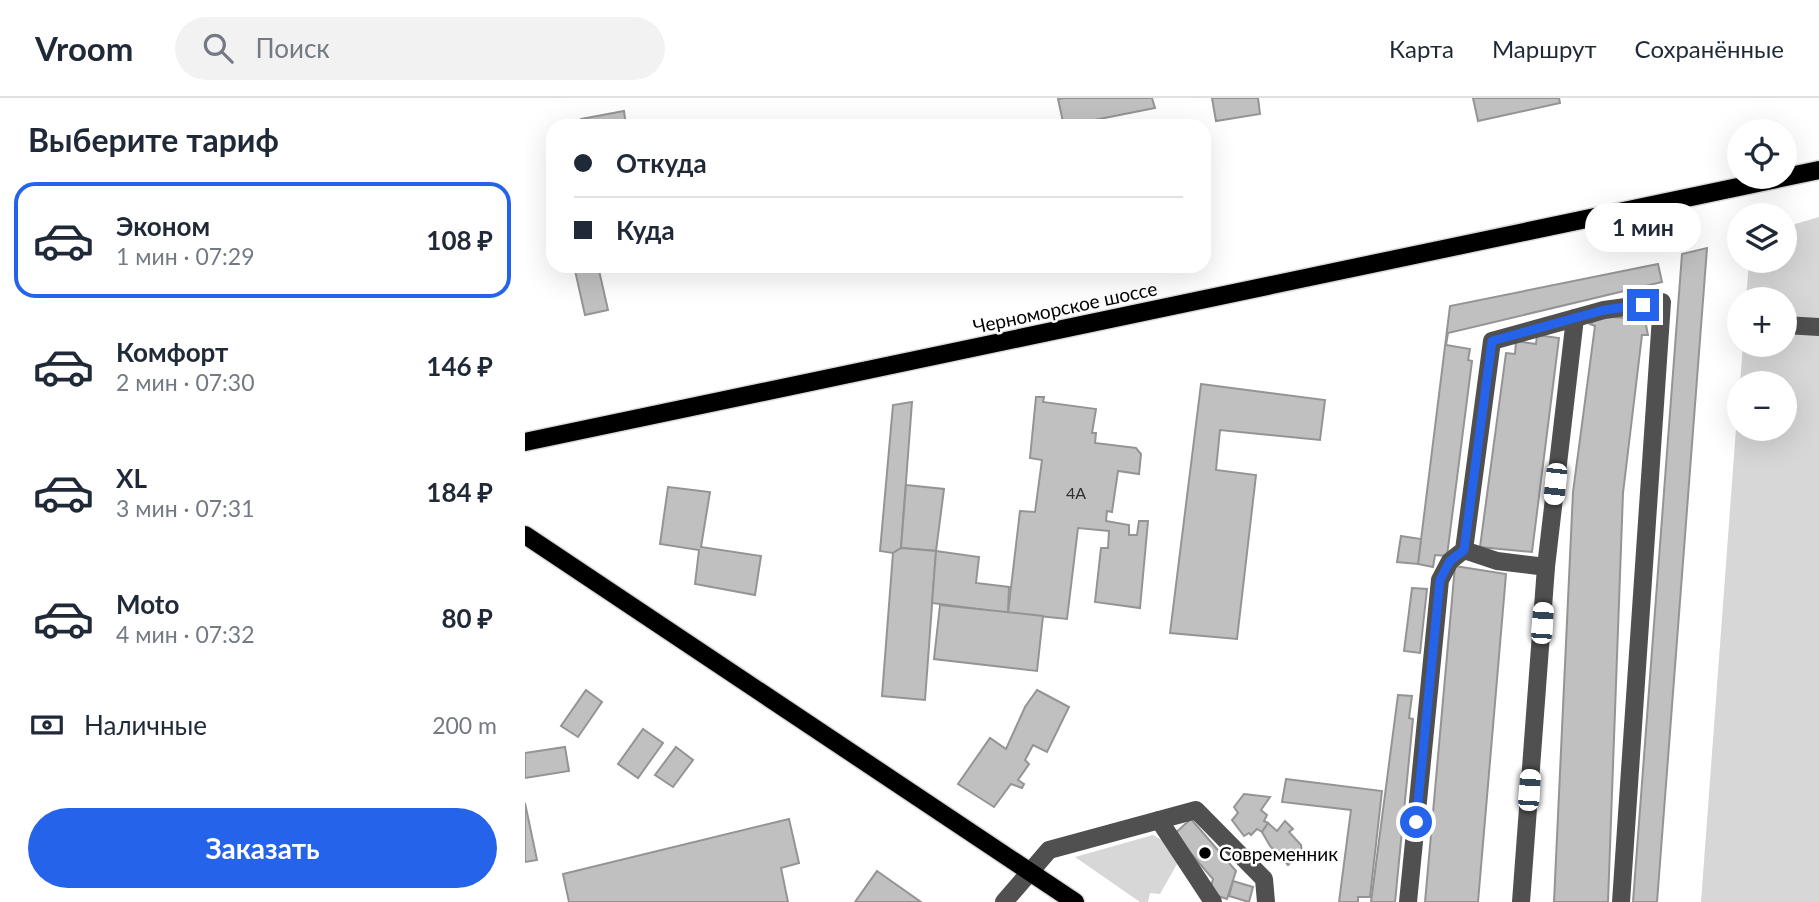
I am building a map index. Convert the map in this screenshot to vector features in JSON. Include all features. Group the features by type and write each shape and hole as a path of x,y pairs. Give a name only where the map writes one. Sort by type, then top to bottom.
{"main road":[{"name":"Черноморское шоссе","path":"525,442 1819,170"},
{"path":"525,521 547,548"},
{"path":"525,536 547,548 1075,902"}],"lane":[{"path":"1408,902 1440,580 1450,561 1464,550 1492,341 1575,318 1662,302 1621,902"},
{"path":"1521,902 1546,568 1575,318"},
{"path":"1797,326 1819,327"},
{"path":"1464,550 1497,561 1546,568"},
{"path":"1005,902 1049,850 1196,810 1264,879 1266,902"},
{"path":"1159,820 1213,902"}],"shaded area":[{"path":"1819,217 1819,902 1701,902 1735,441 1797,441 1797,371 1741,371 1742,357 1797,357 1797,287 1747,287 1748,273 1797,273 1797,223"},
{"path":"1153,835 1165,842 1177,864 1160,894 1150,893 1148,902 1140,902 1075,857"}],"building":[{"path":"1152,98 1155,108 1099,119 1062,119 1058,99"},
{"path":"1212,98 1258,98 1260,114 1216,121"},
{"path":"1473,98 1559,98 1560,103 1478,121"},
{"path":"624,111 625,119 581,119"},
{"path":"1707,248 1657,902 1633,902 1682,254"},
{"path":"1658,264 1662,282 1448,333 1446,345 1470,349 1468,360 1472,361 1447,556 1435,555 1433,567 1418,564 1450,306"},
{"path":"576,273 600,273 608,310 585,315"},
{"path":"1603,316 1645,320 1648,335 1642,335 1623,493 1608,902 1554,902 1573,492 1595,326 1590,324"},
{"path":"1537,335 1559,338 1532,552 1480,547 1506,353 1515,354 1516,341 1536,344"},
{"path":"1201,384 1325,400 1320,440 1220,430 1216,470 1256,475 1237,639 1170,633"},
{"path":"1036,397 1044,397 1043,402 1096,409 1092,433 1096,433 1095,443 1136,448 1141,454 1139,474 1118,471 1112,512 1107,511 1106,521 1129,525 1129,535 1137,535 1139,521 1148,521 1140,608 1095,602 1101,548 1108,548 1109,531 1078,528 1067,619 1008,613 1020,511 1035,512 1042,460 1030,458"},
{"path":"912,402 901,548 893,553 880,551 893,405"},
{"path":"906,485 944,489 936,551 901,548"},
{"path":"668,487 710,492 701,547 761,556 755,595 695,584 699,550 660,544"},
{"path":"1401,536 1421,539 1418,564 1397,562"},
{"path":"901,548 936,551 925,700 882,696 893,553"},
{"path":"936,551 979,557 976,583 1009,587 1008,613 932,603"},
{"path":"1455,566 1506,574 1478,902 1425,902"},
{"path":"1412,588 1427,589 1420,653 1404,651"},
{"path":"940,605 1043,616 1037,671 934,659"},
{"path":"586,690 602,702 578,737 561,726"},
{"path":"1037,690 1069,707 1047,752 1033,745 1025,760 1029,764 1018,780 1024,784 1022,788 1011,784 994,807 958,784 990,738 1006,749 1025,707"},
{"path":"1398,695 1412,696 1409,718 1413,719 1395,902 1371,902"},
{"path":"643,729 663,743 638,778 618,764"},
{"path":"565,747 569,771 525,778 525,753"},
{"path":"676,747 693,760 673,787 655,775"},
{"path":"1286,779 1382,791 1370,897 1358,897 1358,902 1339,902 1351,810 1282,802"},
{"path":"1244,794 1270,797 1261,810 1267,815 1264,821 1268,823 1262,832 1257,829 1251,835 1249,833 1244,836 1232,820 1238,813 1234,807"},
{"path":"525,803 537,860 525,862"},
{"path":"789,819 799,863 781,868 788,902 569,902 563,874"},
{"name":"Современник","path":"1191,819 1236,871 1227,899 1209,893 1213,879 1174,834"},
{"path":"1285,821 1293,829 1289,832 1301,845 1302,852 1288,865 1270,846 1262,832 1268,823 1277,831"},
{"path":"877,871 921,902 855,902"},
{"path":"1233,881 1253,887 1249,902 1229,896"}],"place":[{"name":"Современник","path":"1205,853"}],"route":[{"path":"1416,822 1440,580 1450,561 1464,550 1492,341 1604,310 1643,305"}]}
